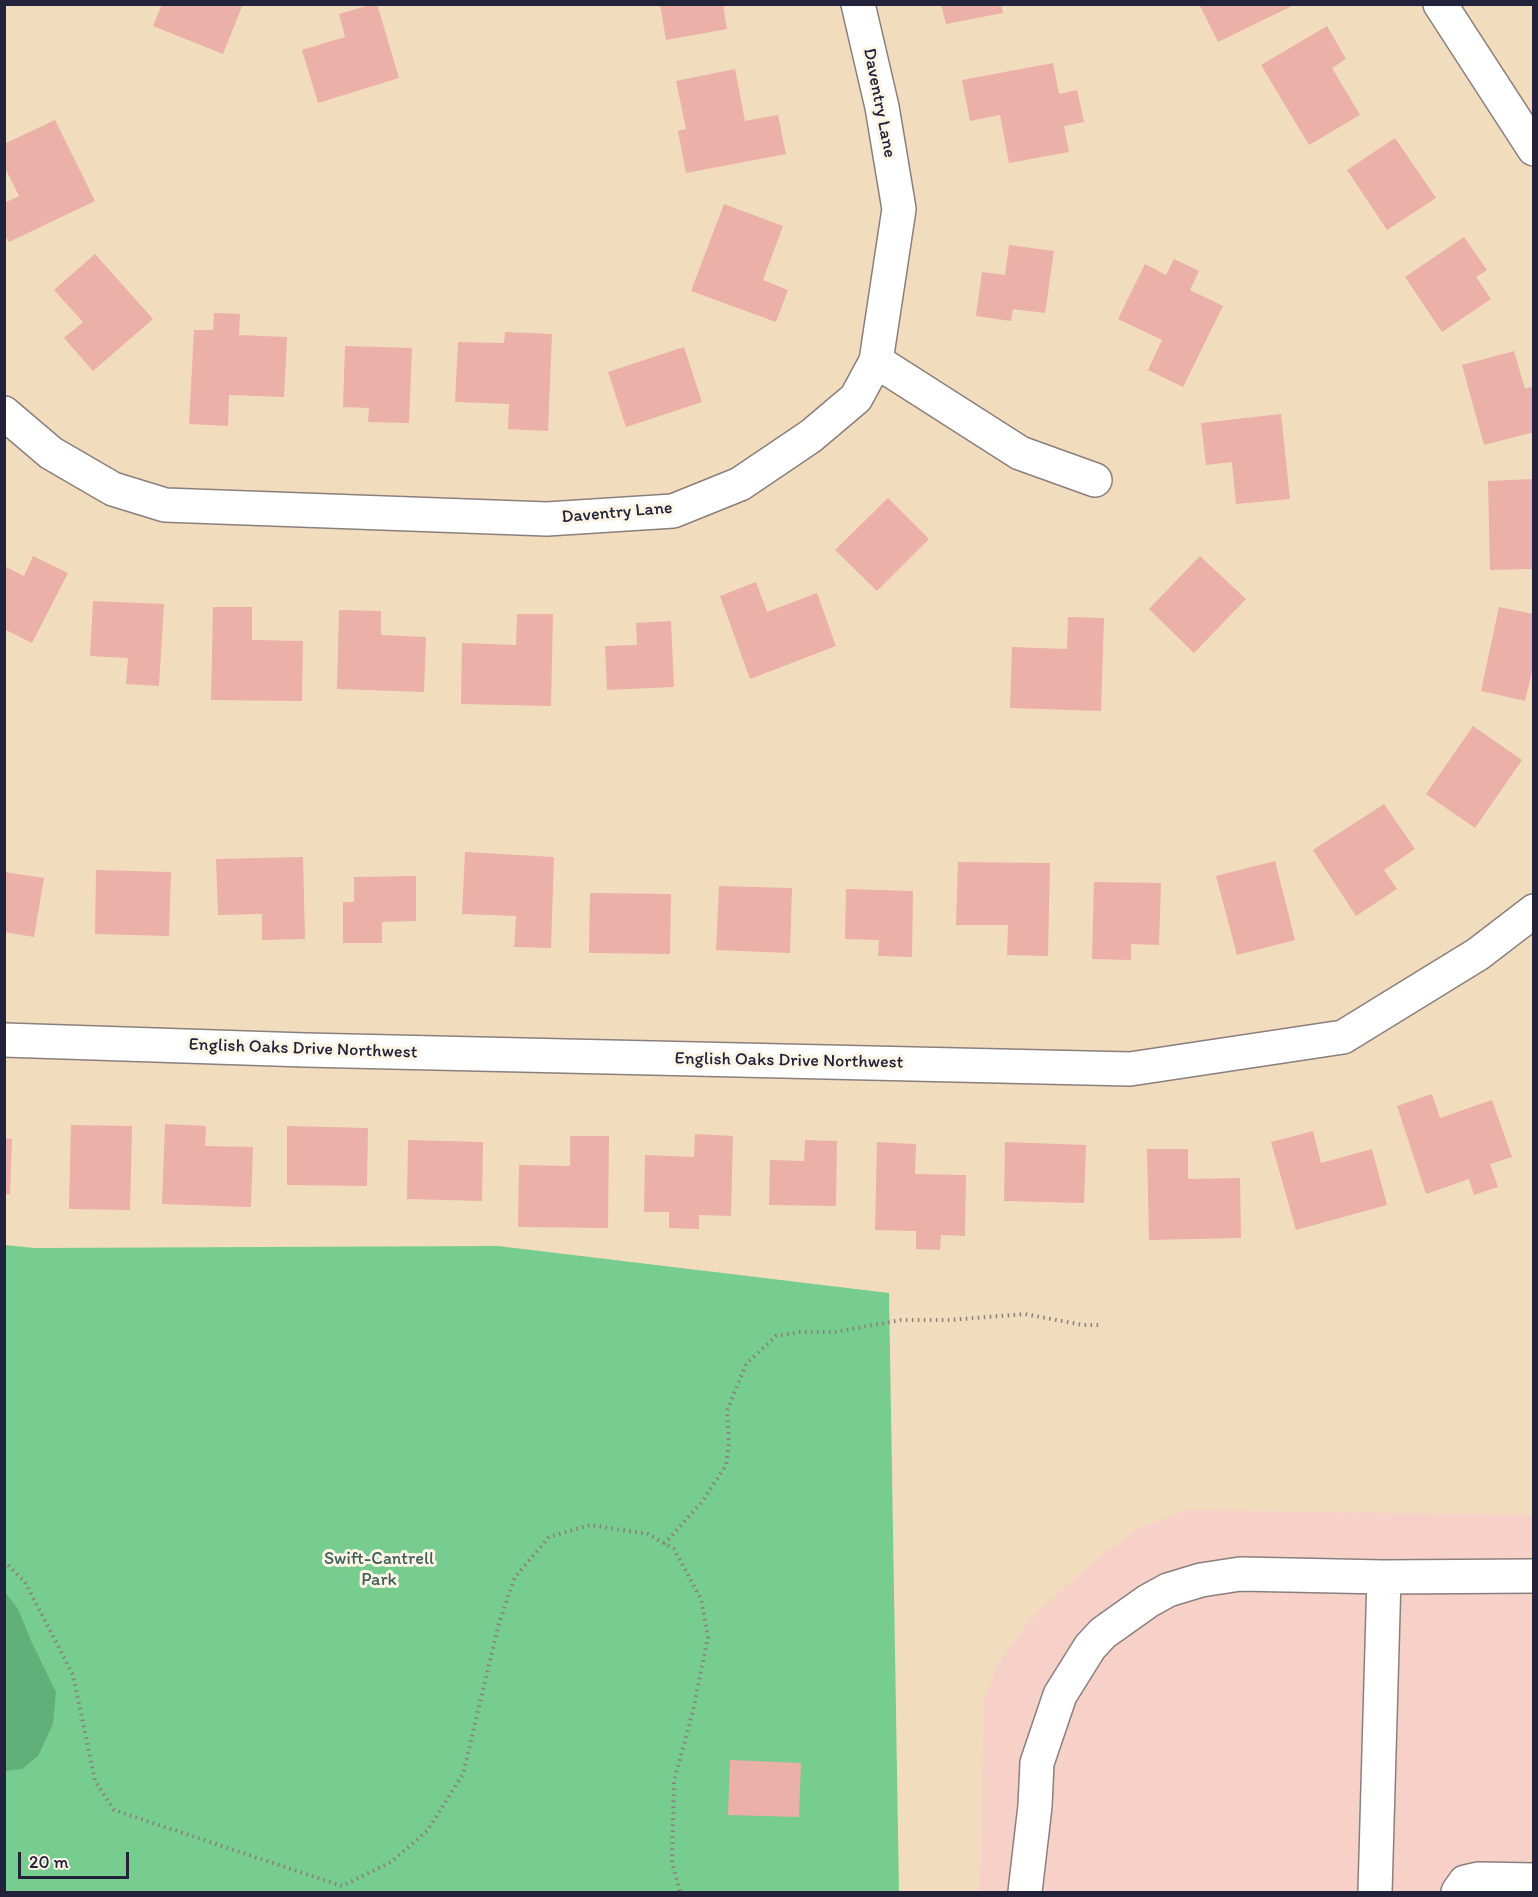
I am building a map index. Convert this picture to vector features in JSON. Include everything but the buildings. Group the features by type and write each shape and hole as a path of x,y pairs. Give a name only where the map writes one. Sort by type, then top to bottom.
{"street":[{"name":"Daventry Lane","path":"4,413 51,453 113,489 165,506 547,519 673,511 740,484 811,436 856,398 876,361 899,209 882,107 858,4"},
{"path":"1440,4 1533,148"},
{"path":"876,361 1020,453 1095,480"},
{"name":"English Oaks Drive Northwest","path":"4,1040 305,1050 1130,1069 1342,1037 1478,954 1533,911"},
{"path":"1025,1893 1035,1806 1037,1763 1060,1695 1090,1647 1103,1633 1148,1601 1168,1590 1201,1580 1240,1574 1384,1577 1533,1576"},
{"path":"1375,1893 1384,1577"},
{"path":"1458,1893 1465,1882 1478,1879 1533,1880"}],"path":[{"path":"664,1544 702,1502 726,1465 729,1444 727,1411 746,1364 776,1336 800,1332 835,1332 901,1320 950,1320 1025,1314 1083,1325 1101,1325"},
{"path":"4,1561 25,1582 73,1676 94,1781 114,1810 342,1886 391,1862 427,1831 463,1774 499,1623 515,1577 549,1537 590,1525 648,1534 674,1549 700,1599 708,1637 693,1711 674,1781 672,1862 680,1893"}],"shaded area":[{"path":"1184,1510 1533,1515 1533,1892 980,1892 984,1701 998,1664 1035,1614 1097,1559 1136,1530"}],"green space":[{"name":"Swift-Cantrell Park","path":"5,1245 35,1248 498,1246 889,1293 899,1892 5,1892"},
{"path":"4,1591 18,1609 56,1692 53,1724 38,1756 22,1769 5,1771"}]}
